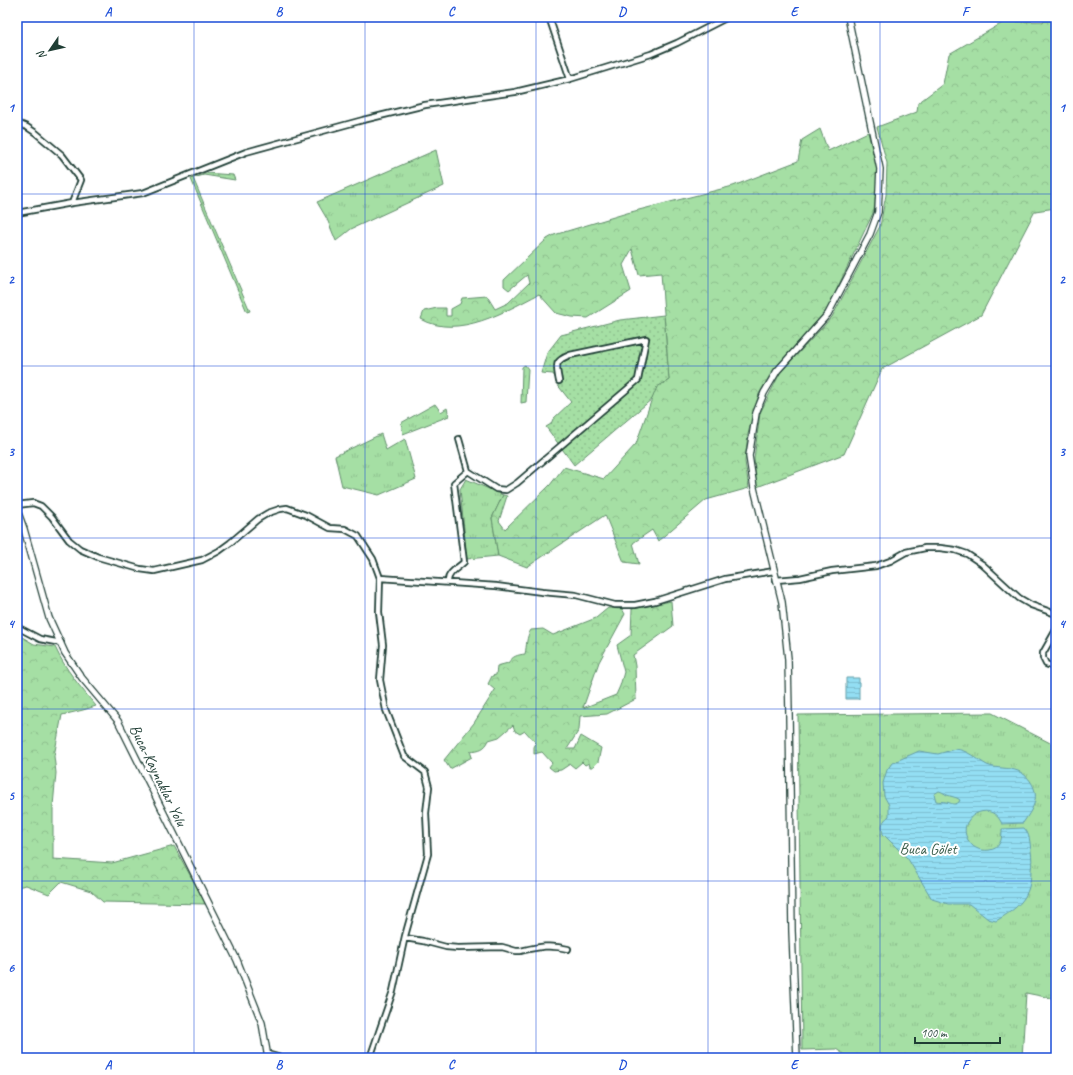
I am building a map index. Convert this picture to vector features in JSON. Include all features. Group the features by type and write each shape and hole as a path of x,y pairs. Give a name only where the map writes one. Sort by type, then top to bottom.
{"street":[{"path":"549,17 570,79"},
{"path":"17,213 72,203 143,193 246,152 363,120 425,105 515,92 570,79 651,54 677,43 728,17"},
{"path":"797,1058 792,931 788,659 782,602 754,488 749,456 756,413 764,393 777,371 828,314 870,234 878,212 880,170 848,17"},
{"path":"17,123 36,133 62,155 81,180 72,203"},
{"path":"459,439 468,470 496,489 506,490 517,483 638,380 646,339 570,355 561,359 557,364 559,381"},
{"path":"448,582 450,574 464,562 454,483 468,470"},
{"path":"17,505 33,503 41,506 52,517 70,540 80,549 98,557 140,569 154,571 202,560 230,543 258,519 280,508 287,508 306,515 330,528 345,530 358,536 373,559 380,578 379,612 383,645 380,680 386,710 404,756 425,772 429,788 426,813 428,854 405,938 393,991 370,1058"},
{"name":"Buca-Kaynaklar Yolu","path":"17,510 24,529 49,618 65,653 82,678 118,721 122,728 237,960 262,1023 267,1056"},
{"path":"776,580 800,578 832,571 876,566 890,561 906,552 925,548 940,548 955,550 967,554 982,564 1019,598 1031,605 1056,614"},
{"path":"380,578 496,586 576,595 614,605 635,605 655,601 725,578 774,571"},
{"path":"17,626 40,639 61,643"},
{"path":"1056,630 1043,658 1046,664 1056,668"},
{"path":"405,938 446,947 458,948 502,947 520,951 539,946 552,946 568,949"},
{"path":"267,1056 281,1058"}],"green space":[{"path":"1052,21 1056,25 1056,208 1035,211 981,315 882,369 844,454 757,487 754,459 760,413 780,373 832,317 880,226 886,195 887,163 877,127 917,112 918,103 943,84 949,54 1004,22"},
{"path":"820,129 828,151 868,132 878,174 874,211 826,312 773,370 759,394 748,434 745,462 749,488 706,500 658,541 652,530 633,543 639,564 624,562 605,515 527,567 498,556 492,518 503,495 507,496 499,521 505,529 550,485 564,467 604,479 636,444 656,387 669,380 661,273 639,275 632,249 623,265 631,291 588,318 572,317 556,313 539,294 497,315 466,325 435,325 421,319 424,311 437,308 446,308 446,316 451,316 451,309 460,304 462,298 487,296 495,309 508,303 529,283 527,275 509,290 504,286 504,280 547,239 554,235 627,213 733,186 798,161 802,140"},
{"path":"436,150 444,186 351,229 336,241 327,219 317,202"},
{"path":"206,173 233,175 235,180 204,175 195,178"},
{"path":"193,178 250,311 247,312 191,179"},
{"path":"664,315 669,380 657,387 652,399 574,465 546,427 551,424 553,419 571,402 556,383 556,379 553,374 541,373 547,353 561,335 620,320"},
{"path":"525,365 528,369 526,402 521,403 522,367"},
{"path":"435,404 441,412 447,408 449,416 403,434 401,423"},
{"path":"381,434 386,450 405,439 416,479 379,495 342,486 335,456"},
{"path":"466,479 503,495 492,518 498,556 467,559 460,489"},
{"path":"671,601 673,626 633,655 635,666 636,699 607,714 580,716 579,730 567,749 575,749 581,736 601,748 598,762 593,767 590,767 589,763 585,765 582,762 575,768 570,764 561,770 554,771 549,767 552,763 542,752 534,754 534,747 536,743 525,731 520,734 515,731 513,725 499,737 489,740 482,748 470,751 472,757 450,769 444,760 474,723 495,690 488,684 492,676 496,675 497,666 508,663 515,656 525,654 527,638 531,630 543,629 553,635 596,618 608,608 622,609 625,614 599,662 583,708 616,695 624,672 617,645 631,635 632,609"},
{"path":"17,634 34,644 55,647 68,671 96,706 62,715 54,756 56,773 53,806 53,859 112,863 174,846 206,904 103,902 91,891 61,882 49,894 26,885 17,887"},
{"name":"Buca Gölet","path":"992,713 1056,746 1056,999 1026,993 1022,1058 854,1058 845,1055 836,1049 802,1050 798,715"}],"water":[{"path":"846,678 859,678 859,699 846,699"},
{"path":"955,749 964,751 987,765 1022,773 1030,780 1034,789 1034,804 1023,823 1002,824 997,816 990,812 983,811 970,818 966,824 965,832 968,840 974,847 982,850 989,850 997,846 1001,839 1002,829 1024,828 1029,836 1032,860 1029,888 1022,901 1017,906 996,921 988,919 969,904 948,904 932,899 908,859 883,834 883,824 889,816 889,805 884,796 883,783 887,770 892,763 919,751 938,754","holes":["939,791 957,798 960,800 959,802 954,804 936,801 934,794"]}]}
